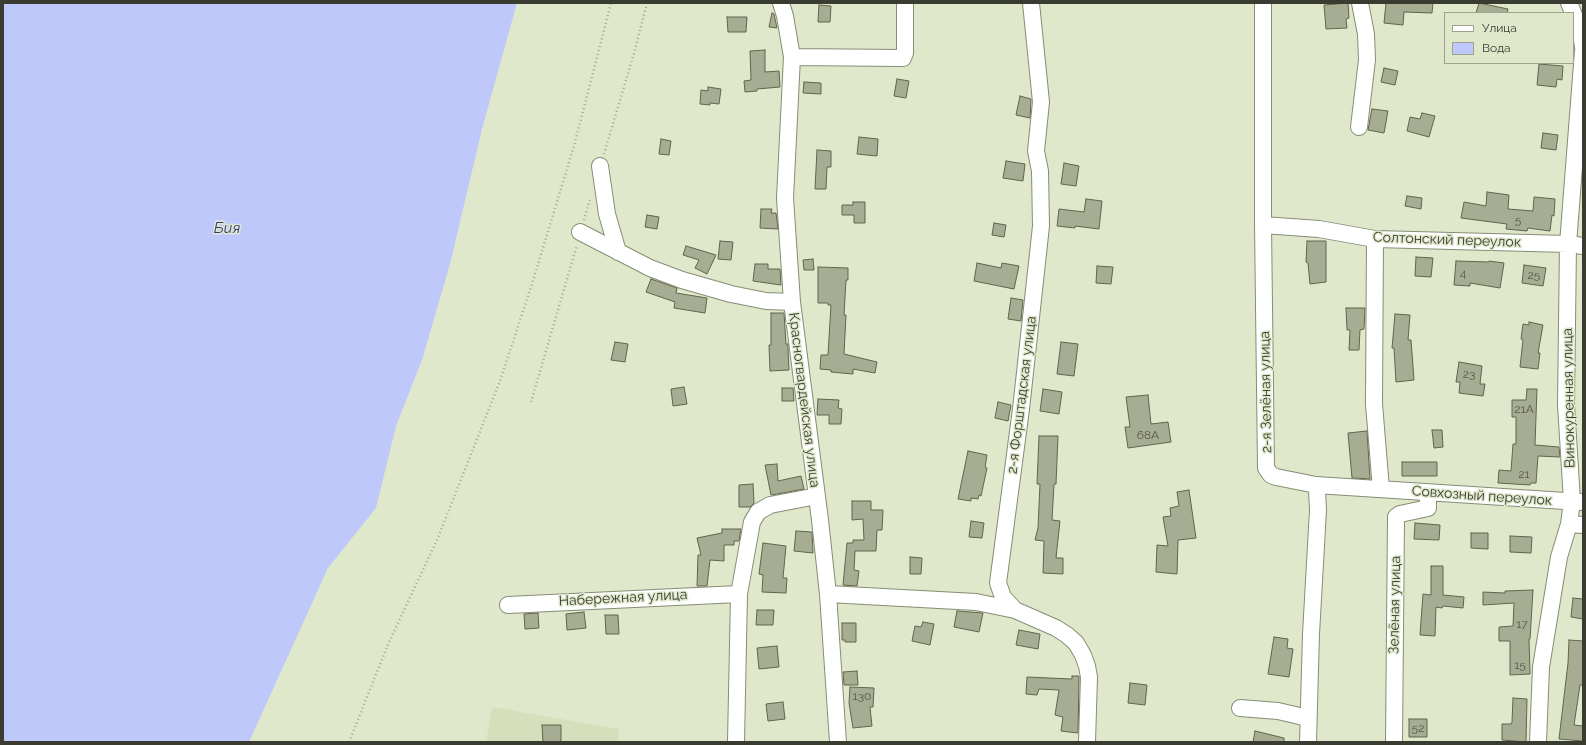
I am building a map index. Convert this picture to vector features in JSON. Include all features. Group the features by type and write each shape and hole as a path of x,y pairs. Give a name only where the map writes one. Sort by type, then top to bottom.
{"street":[{"name":"Красногвардейская улица","path":"781,3 785,16 792,57 785,198 792,302 828,594 838,742"},
{"path":"792,57 903,58 905,53 905,3"},
{"name":"2-я Форштадская улица","path":"1031,3 1041,102 1036,151 1040,171 1041,226 1039,259 1021,409 998,583 1003,597 1015,610 1056,628 1067,635 1076,643 1083,655 1089,677 1087,742"},
{"name":"2-я Зелёная улица","path":"1263,3 1263,225 1266,468 1271,475 1276,477 1316,485 1381,489"},
{"path":"1359,127 1367,60 1366,34 1360,3"},
{"path":"1574,15 1581,32 1583,47"},
{"name":"Винокуренная улица","path":"1538,742 1540,667 1559,557 1576,525 1578,502 1566,405 1575,245 1583,51"},
{"path":"600,166 607,214 618,252"},
{"name":"Солтонский переулок","path":"1263,225 1319,229 1375,239 1575,245"},
{"path":"580,232 664,274 738,296 766,301 792,302"},
{"path":"1375,239 1374,404 1381,489"},
{"path":"1308,742 1311,634 1318,510 1316,485"},
{"name":"Совхозный переулок","path":"1381,489 1578,502"},
{"name":"Зелёная улица","path":"1394,742 1396,517 1400,514 1428,508 1428,493"},
{"path":"736,742 739,594 752,522 758,512 770,505 817,496"},
{"name":"Набережная улица","path":"508,605 739,594"},
{"path":"828,594 976,602 1015,610"},
{"path":"1240,708 1278,710 1308,718"}],"path":[{"path":"349,742 389,642 437,540 500,381 548,235 574,146 611,3"},
{"path":"600,166 635,50 647,3"},
{"path":"531,402 591,195"}],"shaded area":[{"path":"492,707 619,729 618,742 486,742"}],"water":[{"name":"Бия","path":"3,3 517,3 482,129 450,264 422,360 396,426 376,508 328,568 249,742 3,742"}],"building":[{"path":"1348,3 1349,18 1346,19 1347,28 1326,29 1324,5"},
{"path":"1386,3 1433,3 1432,13 1404,12 1403,25 1384,23"},
{"path":"1479,3 1508,9 1507,12 1476,12"},
{"path":"819,5 831,6 830,22 818,22"},
{"path":"772,13 774,14 777,28 769,27"},
{"path":"727,17 747,17 746,32 728,32"},
{"path":"765,50 765,72 779,71 780,87 757,89 757,91 745,92 744,81 751,80 750,51"},
{"path":"1539,64 1563,66 1562,80 1557,79 1556,87 1537,85"},
{"path":"1384,68 1398,71 1395,85 1381,82"},
{"path":"897,79 909,81 906,98 894,96"},
{"path":"804,82 821,83 821,94 803,93"},
{"path":"708,87 721,89 719,104 700,104 701,90 708,91"},
{"path":"1020,96 1031,99 1030,118 1016,115"},
{"path":"1372,109 1388,111 1384,133 1368,130"},
{"path":"1422,113 1435,116 1429,137 1407,131 1410,117 1420,119"},
{"path":"1543,133 1558,135 1556,150 1541,148"},
{"path":"859,137 878,139 877,156 857,154"},
{"path":"661,139 671,141 669,155 659,154"},
{"path":"817,150 831,151 831,167 827,167 826,189 815,189"},
{"path":"1006,161 1025,164 1023,181 1003,178"},
{"path":"1064,163 1079,166 1076,186 1061,184"},
{"path":"1487,192 1509,195 1508,209 1533,211 1534,197 1555,199 1554,216 1552,215 1550,231 1528,228 1527,231 1506,229 1507,224 1461,218 1464,202 1486,206"},
{"path":"1407,196 1422,198 1421,209 1405,206"},
{"path":"1086,199 1102,201 1099,229 1075,226 1075,228 1057,226 1059,209 1084,212"},
{"path":"853,202 865,202 865,223 854,223 854,215 842,215 842,205 853,205"},
{"path":"761,209 772,209 771,213 776,213 778,229 760,228"},
{"path":"647,215 659,217 657,229 645,227"},
{"path":"994,223 1006,225 1004,237 992,235"},
{"path":"720,241 733,242 731,260 718,259"},
{"path":"1307,241 1326,241 1326,282 1310,284 1308,263 1306,262"},
{"path":"686,246 716,255 707,274 695,268 699,260 683,255"},
{"path":"1416,257 1433,258 1431,277 1415,276"},
{"path":"813,259 814,270 804,270 803,260"},
{"path":"1456,261 1489,261 1504,263 1500,288 1470,283 1470,286 1454,285"},
{"path":"977,263 1001,268 1002,263 1019,266 1014,289 974,281"},
{"path":"755,264 768,264 768,269 780,269 781,285 753,281"},
{"path":"1524,265 1546,268 1543,286 1522,283"},
{"path":"1097,266 1113,267 1111,284 1096,283"},
{"path":"818,267 848,268 844,315 846,315 844,354 877,362 875,373 853,369 853,374 831,372 831,370 820,369 821,355 828,355 831,305 828,305 828,303 818,303"},
{"path":"651,279 677,288 676,293 707,298 705,313 674,308 675,302 646,292"},
{"path":"1011,298 1023,300 1021,321 1008,319"},
{"path":"1346,308 1365,308 1364,329 1360,330 1359,350 1349,350 1350,330 1347,330"},
{"path":"771,313 784,313 786,344 788,344 789,370 770,371 769,345 771,345"},
{"path":"1395,314 1410,315 1408,340 1411,340 1414,380 1396,382 1394,348 1392,348"},
{"path":"1529,322 1543,325 1538,353 1540,353 1538,369 1520,367 1523,324 1529,325"},
{"path":"615,342 628,344 625,362 611,360"},
{"path":"1061,342 1078,344 1074,376 1057,374"},
{"path":"1459,362 1482,366 1480,384 1485,384 1483,396 1459,393 1460,382 1456,382"},
{"path":"684,387 687,404 673,406 671,389"},
{"path":"782,388 793,388 794,401 782,401"},
{"path":"1043,389 1062,392 1059,414 1040,411"},
{"path":"1527,389 1537,389 1535,445 1559,447 1560,457 1538,456 1536,483 1531,483 1530,485 1498,483 1499,470 1511,471 1513,444 1516,444 1516,417 1512,417 1512,400 1526,400"},
{"path":"1148,395 1151,424 1168,422 1171,442 1128,448 1125,427 1130,427 1126,397"},
{"path":"818,399 839,400 838,408 842,409 841,424 829,424 829,415 817,415"},
{"path":"998,402 1011,405 1008,421 995,418"},
{"path":"1432,430 1442,430 1443,447 1434,448"},
{"path":"1367,431 1370,479 1352,478 1348,433"},
{"path":"1039,436 1058,436 1056,484 1054,484 1052,520 1060,521 1056,558 1063,558 1063,574 1043,573 1044,541 1035,540 1038,528 1040,484 1037,484"},
{"path":"968,451 987,455 985,467 987,468 981,496 979,495 978,499 971,498 971,501 958,499"},
{"path":"1402,462 1437,462 1437,476 1402,476"},
{"path":"777,464 778,481 801,476 804,489 771,495 765,465"},
{"path":"753,484 754,503 750,507 739,507 739,485"},
{"path":"1189,490 1196,538 1178,540 1177,574 1156,572 1157,545 1168,546 1163,517 1171,516 1170,508 1179,506 1177,492"},
{"path":"852,501 871,501 871,510 883,510 882,530 877,530 876,551 855,551 854,570 859,571 857,586 843,585 847,543 853,543 853,540 864,540 863,519 852,520"},
{"path":"971,521 984,523 982,538 969,537"},
{"path":"1415,523 1440,525 1439,540 1414,539"},
{"path":"722,529 741,529 739,541 734,541 734,545 724,545 724,561 710,560 707,586 697,586 698,555 701,555 697,538 722,533"},
{"path":"796,531 812,532 813,553 794,551"},
{"path":"1471,533 1488,533 1488,549 1471,548"},
{"path":"1510,536 1532,537 1531,553 1510,552"},
{"path":"763,543 786,546 783,578 787,578 786,593 762,592 763,575 759,574"},
{"path":"910,557 922,558 921,574 910,574"},
{"path":"1431,566 1443,566 1443,595 1464,597 1463,608 1443,606 1442,608 1436,607 1435,636 1420,635 1423,594 1431,595"},
{"path":"1533,590 1529,639 1530,674 1510,675 1510,641 1499,641 1499,627 1513,626 1514,603 1483,605 1483,592 1505,593 1505,591"},
{"path":"1573,598 1583,599 1583,619 1571,617"},
{"path":"757,610 774,610 773,625 756,625"},
{"path":"957,611 983,613 979,632 954,627"},
{"path":"584,612 586,628 567,630 566,614"},
{"path":"538,613 539,628 525,629 524,614"},
{"path":"605,615 618,615 619,634 606,634"},
{"path":"923,622 934,624 930,645 912,641 915,626 921,627"},
{"path":"842,623 856,623 856,642 845,642 845,640 842,640"},
{"path":"1019,630 1040,634 1038,649 1016,645"},
{"path":"1274,637 1288,639 1287,648 1293,649 1289,677 1268,674"},
{"path":"1569,640 1583,641 1583,685 1580,685 1574,725 1583,726 1583,741 1559,739 1568,663"},
{"path":"777,646 779,667 759,669 757,648"},
{"path":"857,671 858,685 844,685 843,672"},
{"path":"1072,676 1079,676 1078,733 1061,731 1063,717 1055,715 1059,690 1039,689 1037,695 1026,694 1027,677 1072,679"},
{"path":"1130,683 1147,685 1145,705 1128,703"},
{"path":"850,687 874,688 873,707 870,707 872,726 853,728 849,703"},
{"path":"1513,698 1527,699 1526,742 1502,740 1502,724 1511,724 1512,722"},
{"path":"783,702 785,719 768,721 766,704"},
{"path":"1409,719 1427,719 1427,737 1409,737"},
{"path":"542,725 561,725 561,742 543,742"},
{"path":"1255,731 1284,738 1284,742 1253,742"}]}
